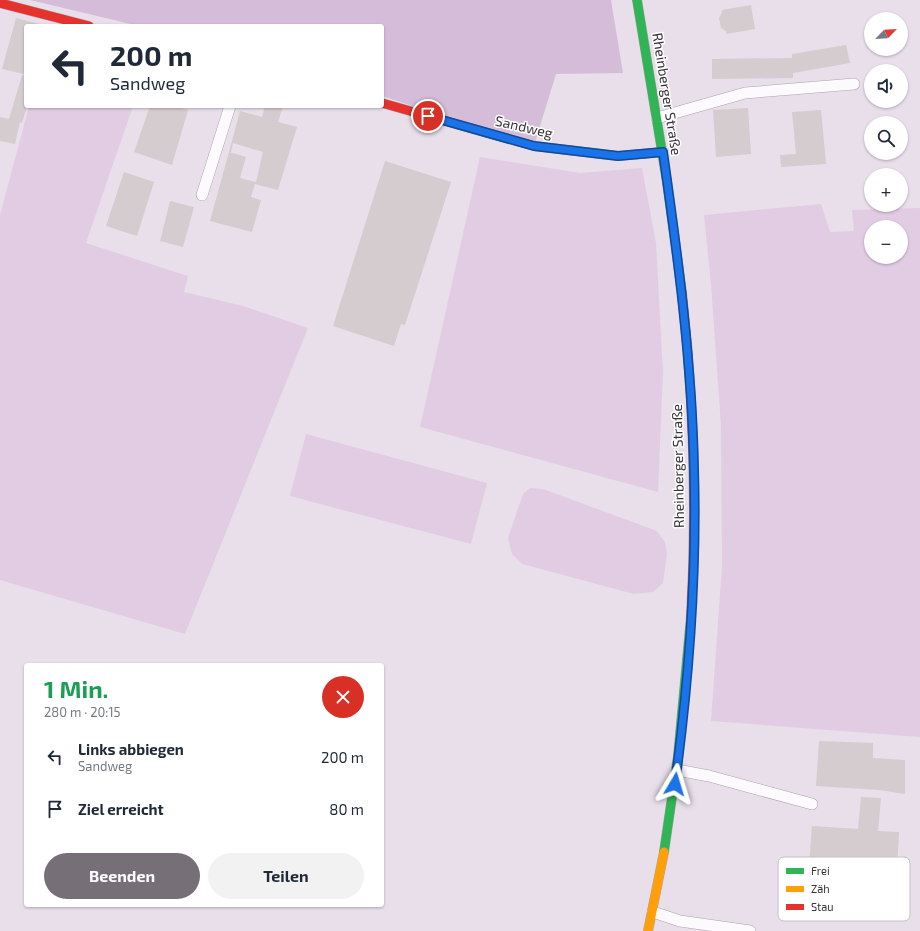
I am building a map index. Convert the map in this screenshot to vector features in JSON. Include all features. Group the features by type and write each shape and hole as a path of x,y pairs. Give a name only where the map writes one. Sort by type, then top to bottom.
{"main road":[{"name":"Rheinberger Straße","path":"637,0 663,152 682,298 689,366 694,468 694,577 688,672 671,812 653,912 648,931"},
{"path":"0,3 81,24"},
{"name":"Sandweg","path":"384,104 534,146 618,156 663,152"}],"lane":[{"path":"657,118 745,93 854,84"},
{"path":"202,196 229,108"},
{"path":"677,770 709,776 812,804"},
{"path":"653,912 680,921 750,931"}],"shaded area":[{"path":"30,0 611,0 623,73 556,74 534,146 384,97 384,24 131,24"},
{"path":"28,108 132,108 86,243 188,276 184,292 243,306 308,328 185,634 0,580 0,215"},
{"path":"480,157 580,173 642,168 656,243 663,373 658,492 420,427"},
{"path":"821,204 830,232 854,231 852,210 864,210 864,212 908,212 908,208 920,208 920,737 711,721 722,566 721,426 711,284 704,215"},
{"path":"306,434 487,483 471,544 290,496"},
{"path":"530,488 543,489 657,531 665,542 667,555 663,583 653,592 634,594 522,564 512,554 508,538 523,494"}],"building":[{"path":"751,5 755,29 726,34 726,31 721,28 719,18 722,10"},
{"path":"16,18 39,24 24,24 24,74 2,69"},
{"path":"846,45 850,63 793,73 793,78 712,79 712,59 792,58 792,54"},
{"path":"22,75 24,76 24,108 26,108 22,123 20,122 15,144 0,141 0,117 9,119"},
{"path":"149,108 182,108 188,110 172,165 134,152"},
{"path":"264,108 282,108 278,122 297,127 278,190 255,184 251,197 261,200 252,232 210,221 240,111 262,117","holes":["233,143 263,152 256,182 240,178 246,157 229,152 231,152"]},
{"path":"748,108 751,154 716,157 713,110"},
{"path":"821,110 826,164 781,167 780,155 796,154 792,112"},
{"path":"385,161 451,182 405,325 401,324 394,346 333,326"},
{"path":"124,172 154,182 137,236 106,226"},
{"path":"170,201 194,207 183,247 160,241"},
{"path":"819,741 873,743 873,758 905,760 905,794 879,790 816,786"},
{"path":"861,797 881,798 878,831 899,832 898,857 810,857 812,826 858,829"}],"traffic: fast":[{"path":"637,0 667,182 682,293"},
{"path":"542,147 618,156 663,152"},
{"path":"664,852 678,756 691,617"}],"traffic: slow":[{"path":"648,931 664,852"}],"traffic: jam":[{"path":"0,3 81,24"},
{"path":"384,104 542,147"},
{"path":"682,293 692,414 694,536 691,617"}],"route":[{"path":"428,116 534,146 618,156 663,152 681,283 689,366 694,468 694,569 689,657 675,784"}]}
